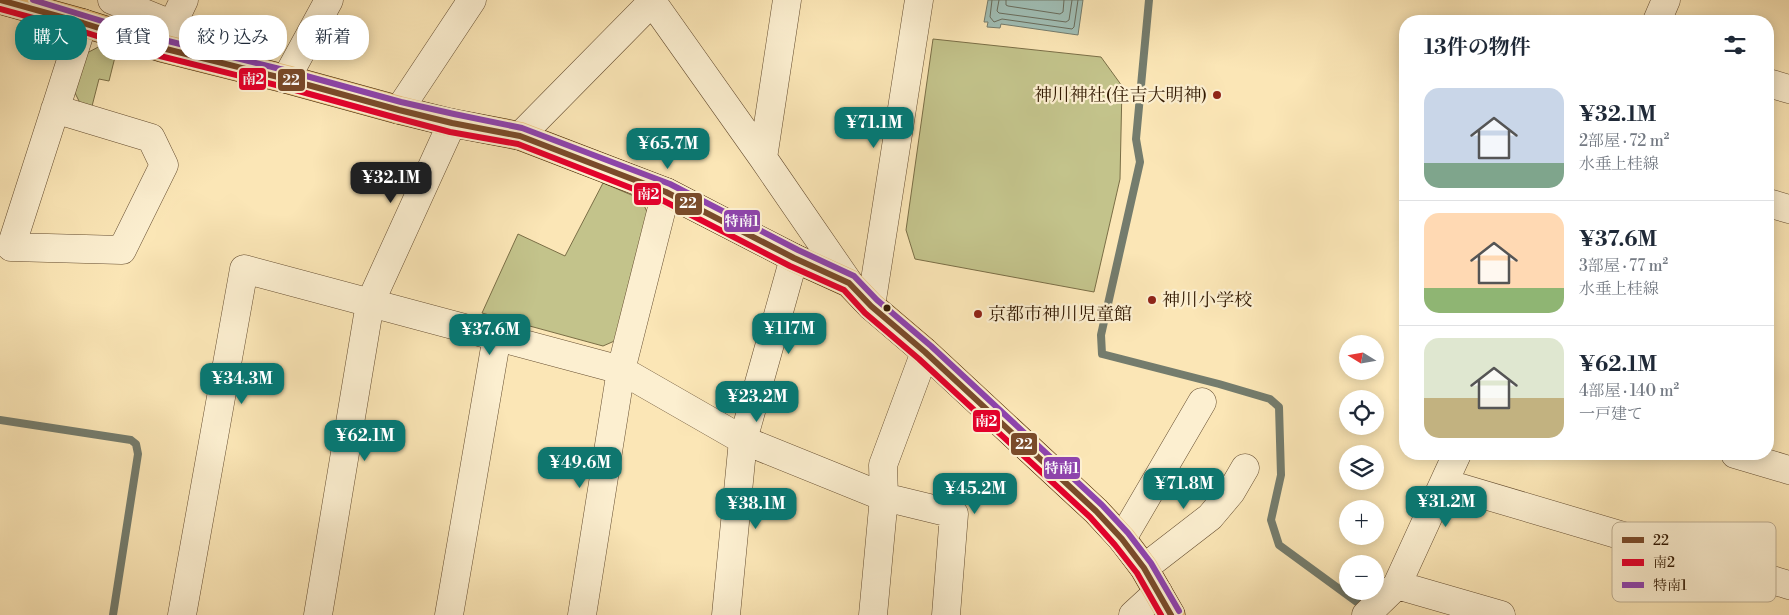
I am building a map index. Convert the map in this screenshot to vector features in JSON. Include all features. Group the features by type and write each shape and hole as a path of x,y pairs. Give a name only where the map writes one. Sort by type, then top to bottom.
{"main road":[{"path":"0,0 54,15"},
{"path":"169,37 286,79 452,123 520,136 666,192 794,258 849,283 870,306 925,352 1096,510 1122,539 1144,568 1172,615"}],"street":[{"path":"112,0 135,15"},
{"path":"169,32 184,0"},
{"path":"286,79 329,0"},
{"path":"399,110 472,0"},
{"path":"763,158 787,0"},
{"path":"870,306 920,0"},
{"path":"1660,15 1666,0"},
{"path":"520,136 651,1 849,283"},
{"path":"55,109 151,138 164,165 122,250 11,248 55,109 71,60"},
{"path":"1774,85 1789,89"},
{"path":"318,615 370,303 452,123"},
{"path":"582,615 621,370 666,192"},
{"path":"1774,205 1789,209"},
{"path":"726,615 743,440 794,258"},
{"path":"182,615 244,270 621,370 743,440 884,497 954,514 946,615"},
{"path":"449,615 497,336"},
{"path":"873,615 884,497 883,465 925,352"},
{"path":"1122,539 1202,402"},
{"path":"1366,615 1397,585 1454,460"},
{"path":"1755,460 1789,470"},
{"path":"1144,568 1210,517 1231,492 1245,468"},
{"path":"1444,482 1612,532"},
{"path":"1776,581 1789,585"},
{"path":"1397,585 1498,615"},
{"path":"1133,615 1158,592"}],"green space":[{"path":"933,39 1101,57 1122,86 1120,179 1094,292 915,259 906,230"},
{"path":"97,48 97,60 114,60 109,81 99,79 91,110 82,107 75,93 83,60 87,60 87,53"},
{"path":"603,183 641,199 649,216 619,339 603,346 482,313 518,234 565,256"}],"water":[{"path":"988,0 1083,0 1078,35 1001,24 1000,28 987,27 988,22 984,22"}],"waterway":[{"path":"1149,0 1136,139 1140,162 1101,335 1102,354 1270,399 1279,407 1281,475 1271,520 1279,545 1361,605"},
{"path":"0,420 131,440 136,444 138,454 113,615"}],"transit line":[{"name":"22","path":"0,0 83,23 162,48 399,110 452,123 520,136 666,192 794,258 849,283 871,306 925,352 1096,511 1122,539 1144,568 1171,615"},
{"name":"特南1","path":"33,0 164,40 401,102 522,128 670,184 798,250 854,276 877,300 931,346 1102,505 1128,533 1151,563 1179,611"},
{"name":"南2","path":"0,9 81,31 160,56 450,132 518,144 662,200 790,266 844,290 865,313 919,359 1090,517 1137,573 1161,615"}],"place":[{"name":"神川神社(住吉大明神)","path":"1217,95"},
{"name":"神川小学校","path":"1152,300"},
{"name":"京都市神川児童館","path":"978,314"}]}
